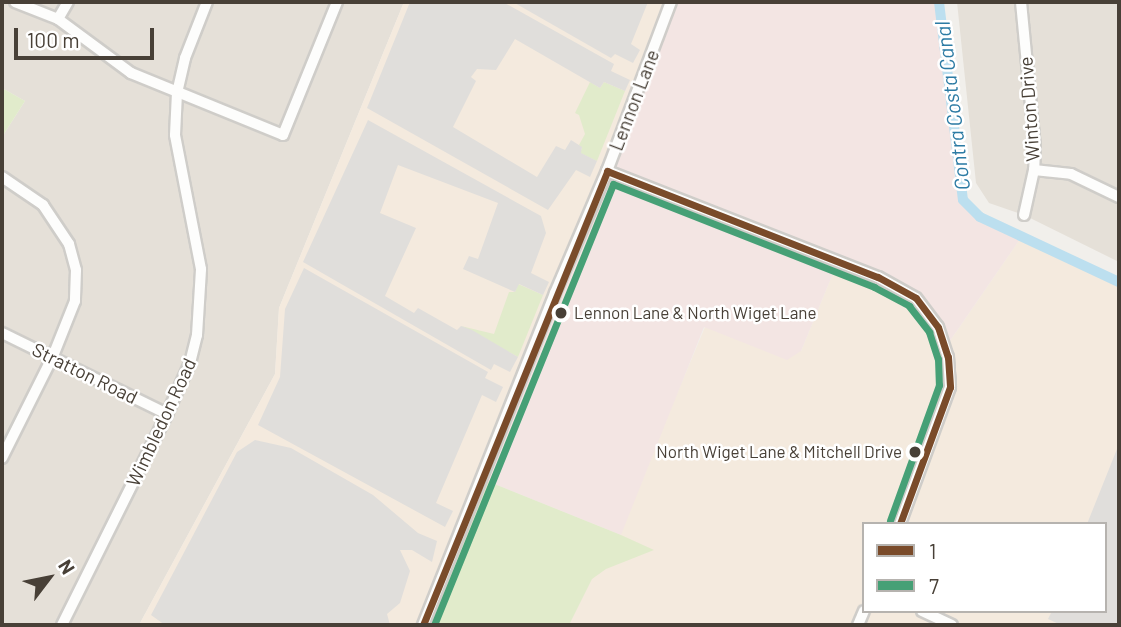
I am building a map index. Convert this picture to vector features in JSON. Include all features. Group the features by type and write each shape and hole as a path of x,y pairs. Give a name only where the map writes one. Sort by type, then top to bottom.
{"street":[{"path":"15,2 58,19 131,73 283,135 337,2"},
{"path":"58,19 68,2"},
{"name":"Wimbledon Road","path":"62,625 190,363 201,306 201,269 175,135 177,93 185,58 207,2"},
{"name":"Lennon Lane","path":"423,625 555,293 607,171 671,2"},
{"name":"Winton Drive","path":"1021,2 1035,147 1034,170 1024,215"},
{"path":"1034,170 1071,174 1119,197"},
{"path":"607,171 878,276 916,298 938,327 948,357 950,387 901,522"},
{"path":"2,177 43,205 69,244 76,270 75,301 53,356 2,458"},
{"name":"Stratton Road","path":"2,333 167,414"},
{"path":"926,613 952,625"}],"shaded area":[{"path":"2,2 404,2 279,308 275,374 139,625 2,625 2,137 25,101 2,88"},
{"path":"404,2 671,2 483,480 621,535 620,529 705,327 801,351 838,261 916,298 945,348 1020,239 1119,287 1119,625 139,625 275,374 279,308"},
{"path":"410,2 503,2 614,64 611,71 630,80 625,91 604,82 600,88 515,39 496,70 477,69 471,77 476,81 453,127 537,177 556,146 565,150 571,140 582,147 581,153 597,161 590,177 576,170 548,210 367,108"},
{"path":"513,2 648,2 631,44 640,50 633,63 615,54 611,58"},
{"path":"671,2 937,2 960,202 978,220 1020,239 945,348 916,298 838,261 801,351 787,360 704,327 621,535 482,479"},
{"path":"957,2 1119,2 1119,262 1024,215 989,203 976,183"},
{"path":"368,120 541,216 546,233 531,273 549,282 543,295 519,284 515,292 463,269 469,256 478,259 498,203 398,165 380,213 416,228 385,296 414,313 418,308 457,330 461,326 472,330 518,357 510,372 494,364 491,370 303,262"},
{"path":"304,268 488,372 485,378 503,387 496,402 482,395 436,503 453,511 445,527 258,425 280,377 285,309"},
{"path":"255,440 291,448 373,495 418,533 437,541 432,562 412,550 400,550 410,571 400,603 387,614 390,625 165,625 151,615 237,452"},
{"path":"1119,444 1119,625 1061,625 1048,619 1051,613 1107,613 1107,522 1088,522"}],"green space":[{"path":"590,82 600,88 604,82 625,91 597,161 580,153 582,148 579,145 585,134 579,115 575,113"},
{"path":"2,88 25,101 2,137"},
{"path":"518,284 543,295 518,357 461,326 494,334 509,292 515,292"},
{"path":"482,479 654,550 606,569 592,579 569,625 423,625"}],"waterway":[{"name":"Contra Costa Canal","path":"939,2 963,200 980,217 1119,282"}],"transit line":[{"name":"1","path":"423,625 607,171 878,277 916,298 938,327 948,357 950,387 901,522"},
{"name":"7","path":"434,625 613,184 874,287 909,306 929,332 938,359 939,385 890,520"}],"place":[{"name":"Lennon Lane & North Wiget Lane","path":"561,313"},
{"name":"North Wiget Lane & Mitchell Drive","path":"915,452"}]}
